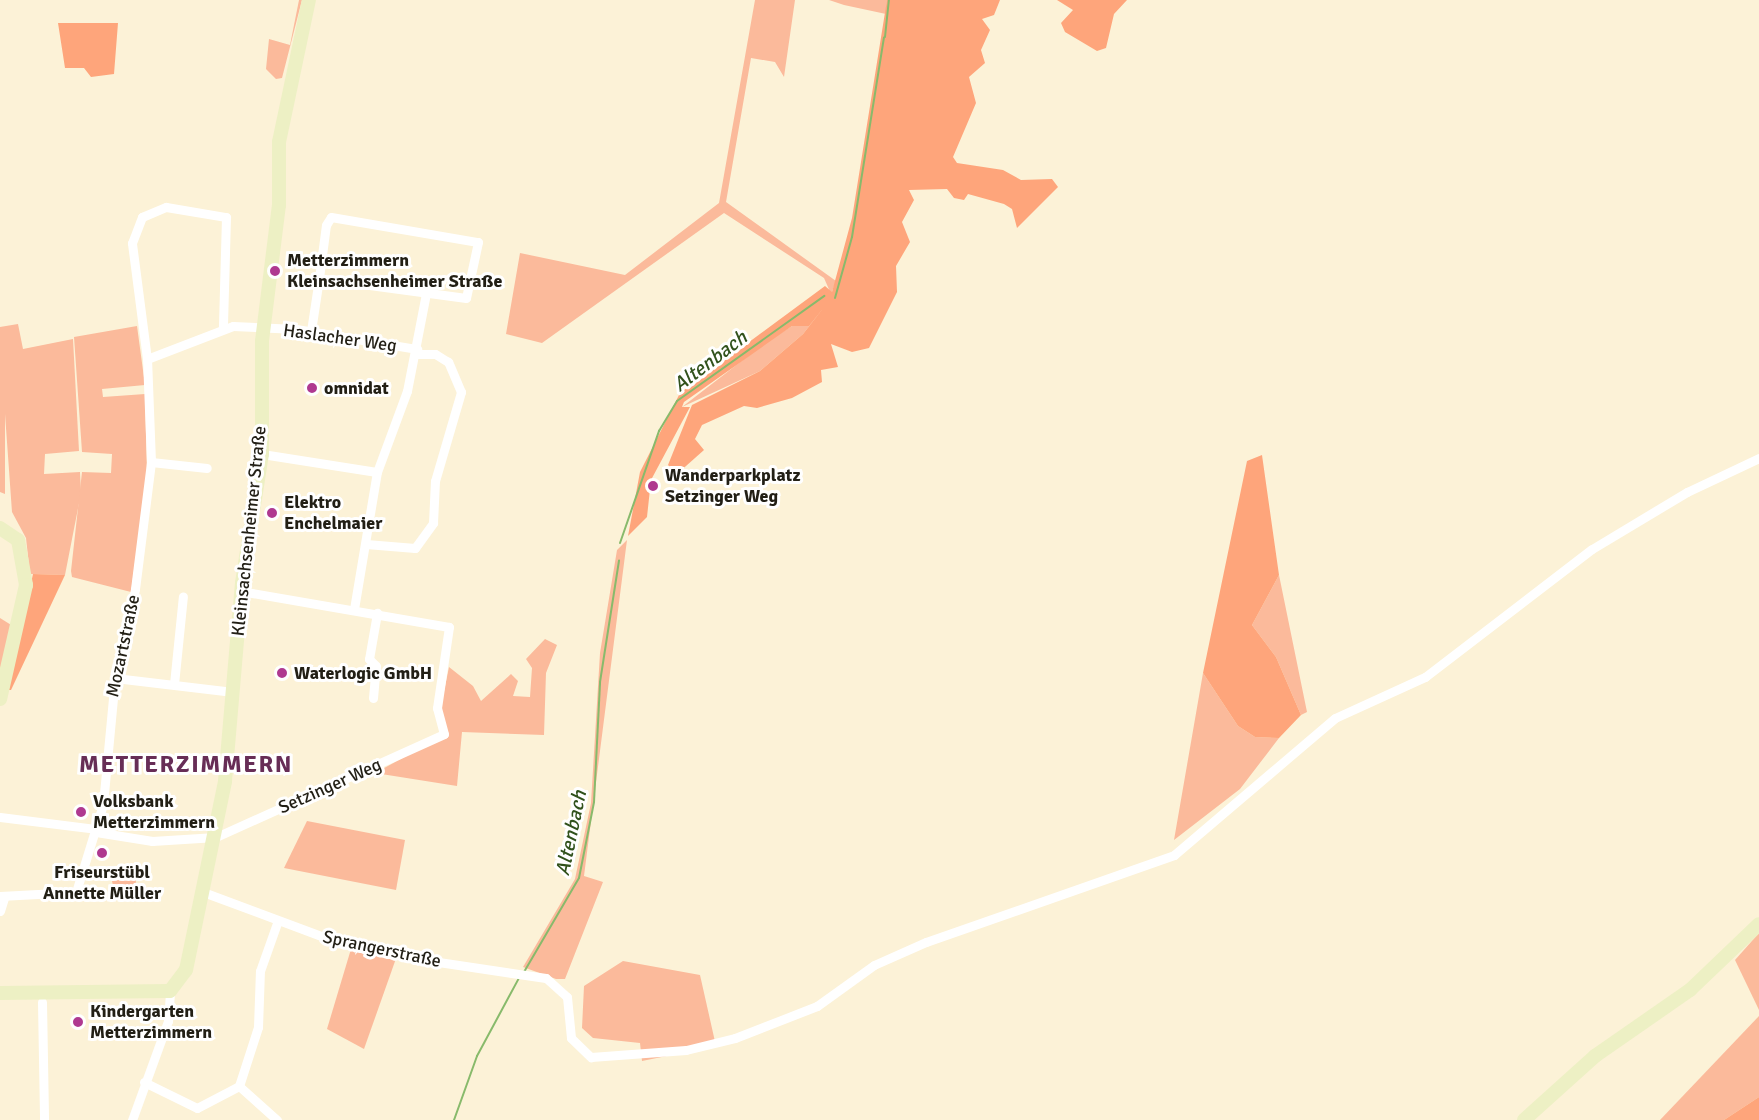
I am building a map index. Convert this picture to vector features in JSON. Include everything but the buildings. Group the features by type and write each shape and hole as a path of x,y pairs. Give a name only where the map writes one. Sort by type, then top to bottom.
{"main road":[{"name":"Kleinsachsenheimer Straße","path":"170,991 186,970 216,837 233,692 241,591 262,454 264,329 279,205 279,142 309,0"},
{"path":"0,699 26,585 23,551 2,529"},
{"path":"1524,1120 1595,1056 1690,990 1759,924"},
{"path":"0,993 170,991"}],"street":[{"name":"Mozartstraße","path":"2,897 76,892 96,831 114,678 135,589 151,462 147,359 135,277 135,225 166,207 226,217 223,327"},
{"path":"311,331 326,225 333,217 477,239 469,298 319,278"},
{"path":"354,609 377,472 416,351 426,293"},
{"name":"Haslacher Weg","path":"223,327 311,331 435,354 448,362 461,392 435,481 433,523 415,548 366,544"},
{"path":"147,359 223,327"},
{"path":"262,454 377,472"},
{"name":"Sprangerstraße","path":"203,892 277,923 424,960 527,974 563,991 571,1038 591,1057 686,1050 818,1006 874,965 926,942 1174,855 1327,724 1425,677 1592,549 1696,487 1759,458"},
{"path":"151,462 207,468"},
{"path":"241,591 376,613 369,659 376,666 373,698"},
{"path":"174,684 183,596"},
{"name":"Setzinger Weg","path":"216,837 444,734 437,708 449,627 376,613"},
{"path":"114,678 233,692"},
{"path":"0,817 152,841 216,837"},
{"path":"0,911 2,897"},
{"path":"197,1108 239,1086 258,1027 260,971 277,923"},
{"path":"132,1120 170,1014 170,991"},
{"path":"42,1002 44,1120"},
{"path":"144,1082 197,1108"},
{"path":"239,1086 277,1120"},
{"path":"195,1120 197,1108"}],"shaded area":[{"path":"299,0 302,0 282,78 276,79 266,69 269,39 290,45"},
{"path":"755,0 795,0 784,77 775,62 751,58 726,202 836,281 831,294 824,278 724,213 542,343 506,334 520,253 625,275 719,203"},
{"path":"829,0 887,0 886,14 844,5"},
{"path":"887,0 1000,0 994,15 982,19 990,30 981,50 985,63 969,77 976,103 953,157 957,163 1003,170 1021,180 1052,179 1058,187 1017,228 1012,209 1004,204 968,194 964,200 954,198 947,189 909,190 914,200 902,222 910,242 896,266 897,292 869,348 852,352 831,344 838,367 821,370 822,382 792,398 757,408 744,406 702,425 695,439 704,450 677,474 668,465 692,405 760,371 803,334 825,306 809,326 792,326 684,402 682,407 690,407 651,480 647,517 628,536 640,472 680,393 825,286 832,292 852,218"},
{"path":"1057,0 1127,0 1114,14 1106,48 1097,51 1065,32 1061,23 1073,10"},
{"path":"58,23 118,23 114,74 91,77 84,68 65,68"},
{"path":"829,301 803,334 760,371 682,407 765,343 792,326 809,326"},
{"path":"18,324 23,349 73,339 79,451 45,454 44,474 80,472 81,493 65,575 30,574 26,538 12,512 5,414 5,494 0,492 0,327"},
{"path":"137,326 145,385 102,389 103,397 145,394 147,475 131,592 72,577 82,472 111,473 112,454 82,452 74,337"},
{"path":"1262,455 1279,575 1252,625 1276,657 1301,715 1279,738 1255,737 1238,726 1203,673 1247,461"},
{"path":"627,540 584,876 603,882 565,979 556,979 523,967 575,879 591,803 600,653 617,550"},
{"path":"33,574 65,575 11,690 8,690"},
{"path":"1279,575 1307,712 1301,715 1276,657 1252,625"},
{"path":"0,618 16,628 0,691"},
{"path":"545,639 557,645 546,673 544,735 462,732 457,786 375,773 447,734 440,711 449,667 473,686 481,701 511,674 518,681 513,696 530,697 532,668 526,659"},
{"path":"1203,673 1238,726 1255,737 1279,738 1240,789 1174,840"},
{"path":"307,821 405,840 396,890 284,868"},
{"path":"124,868 129,869 135,875 135,885 129,891 124,892 119,891 113,885 112,880 113,875 119,869"},
{"path":"1759,933 1759,1010 1735,960"},
{"path":"354,939 399,950 364,1049 327,1029"},
{"path":"623,961 700,975 716,1046 642,1061 640,1043 593,1038 582,1028 584,986"},
{"path":"1759,1016 1759,1097 1724,1120 1660,1120"},
{"path":"1759,1097 1759,1120 1724,1120"}],"waterway":[{"name":"Altenbach","path":"885,37 889,0"},
{"name":"Altenbach","path":"835,298 852,237 884,38"},
{"name":"Altenbach","path":"620,543 659,431 677,401 824,296"},
{"name":"Altenbach","path":"524,972 579,878 594,802 600,682 619,560"},
{"name":"Altenbach","path":"454,1120 477,1056 519,978"}],"place":[{"name":"Metterzimmern Kleinsachsenheimer Straße","path":"275,271"},
{"name":"omnidat","path":"312,388"},
{"name":"Wanderparkplatz Setzinger Weg","path":"653,486"},
{"name":"Elektro Enchelmaier","path":"272,513"},
{"name":"Waterlogic GmbH","path":"282,673"},
{"name":"Volksbank Metterzimmern","path":"81,812"},
{"name":"Friseurstübl Annette Müller","path":"102,853"},
{"name":"Kindergarten Metterzimmern","path":"78,1022"}],"district":[{"name":"METTERZIMMERN","path":"186,765"}]}
